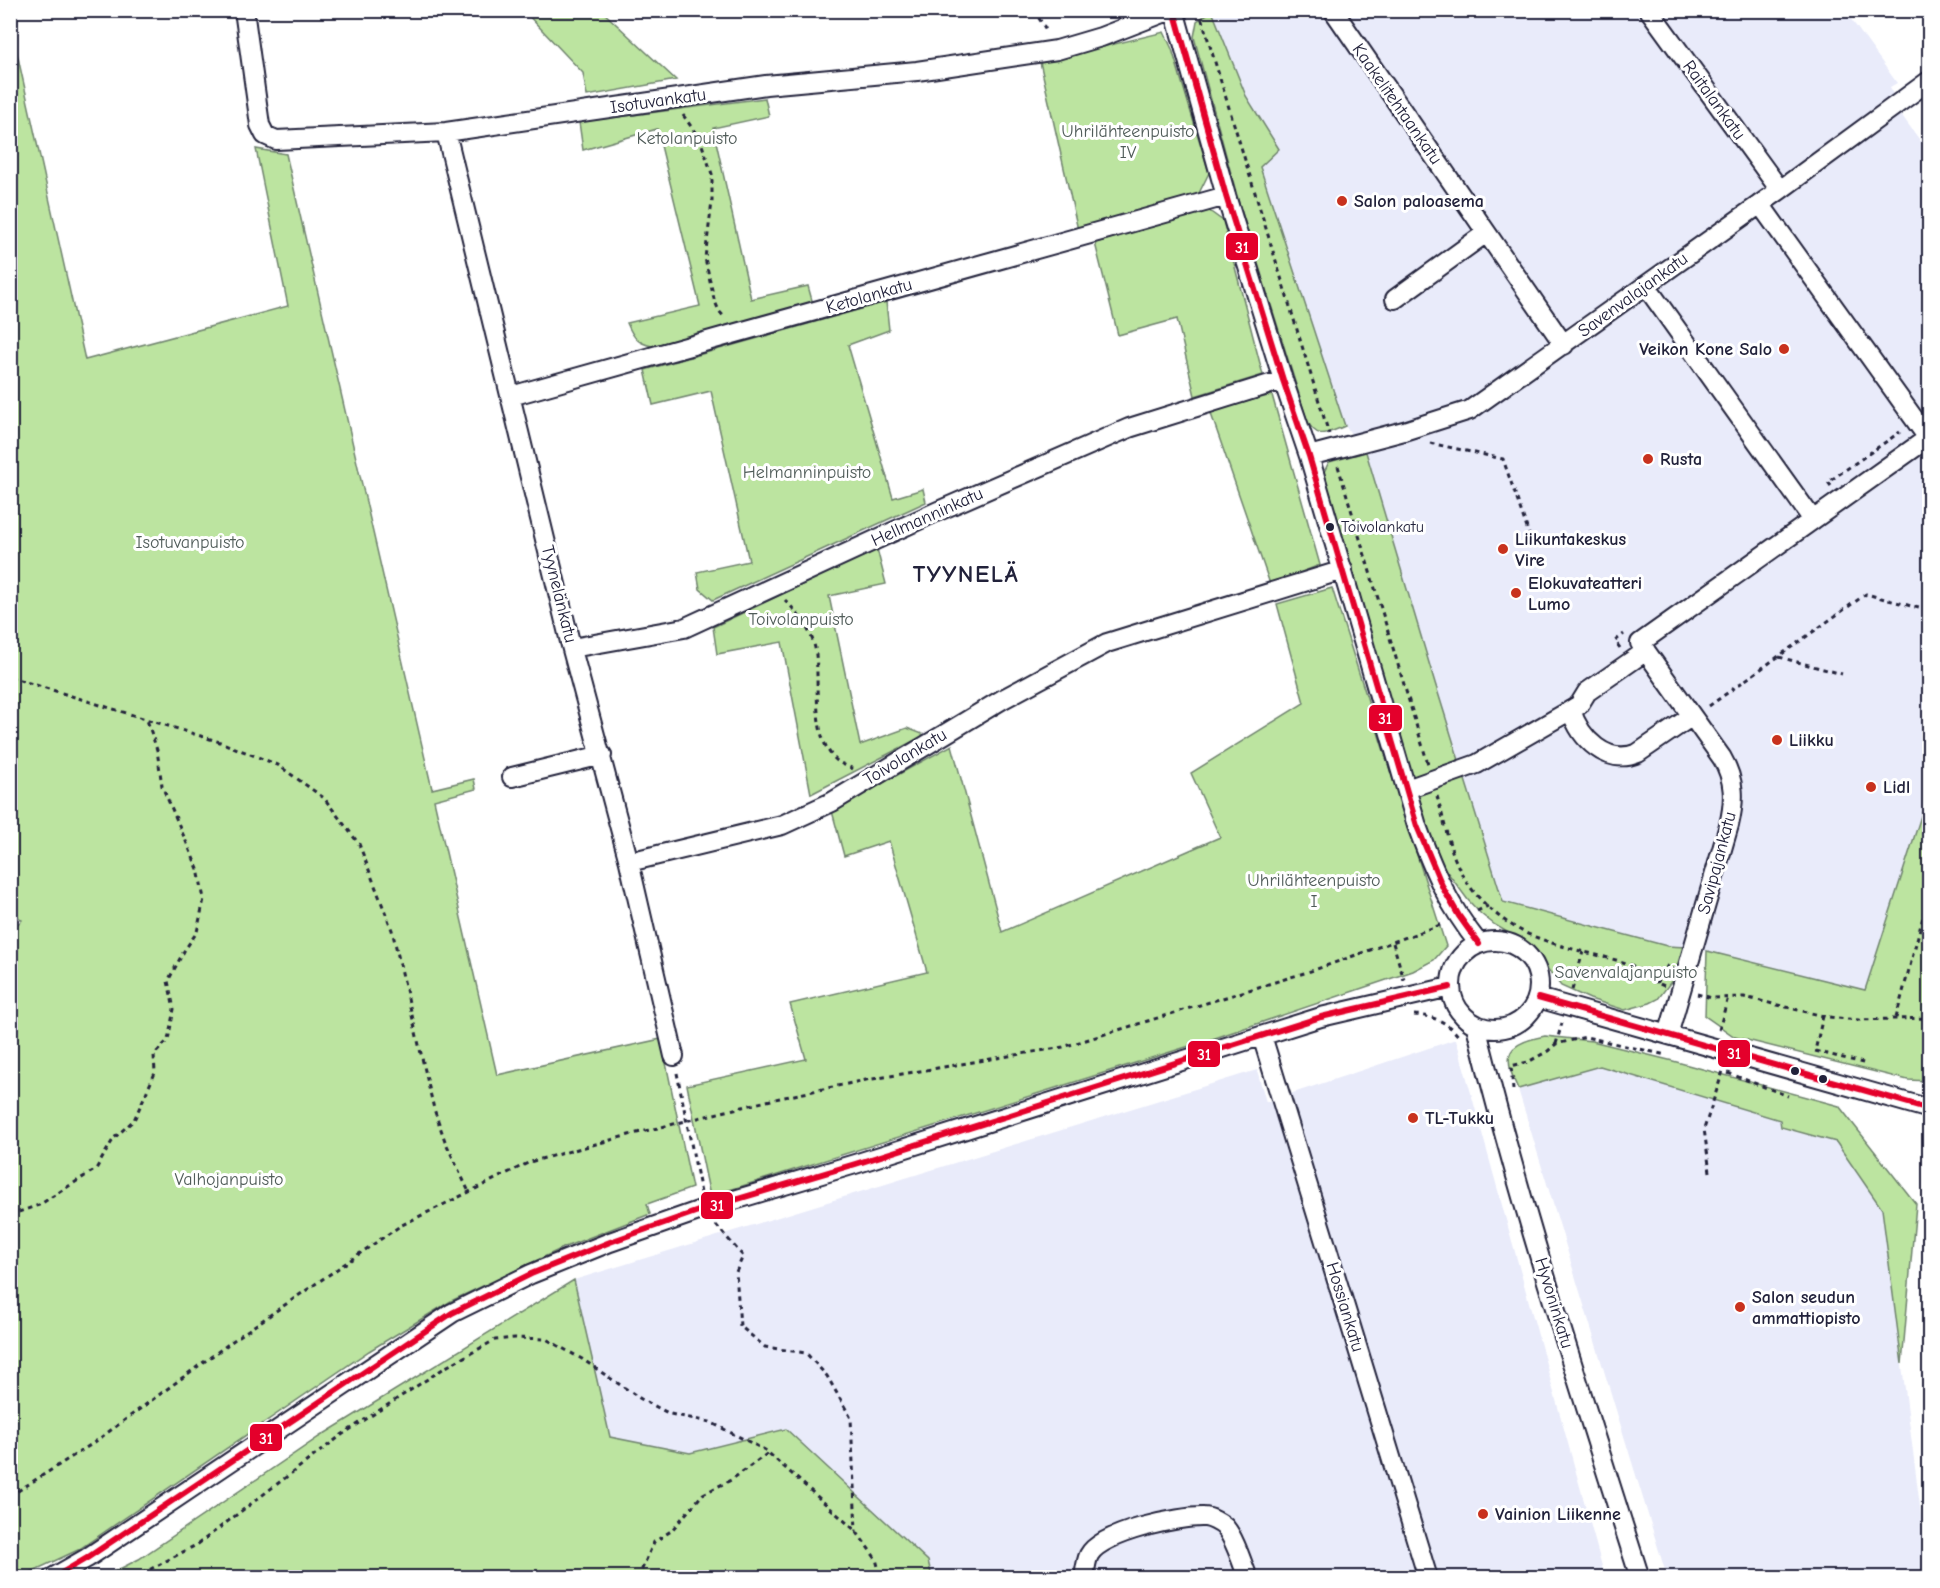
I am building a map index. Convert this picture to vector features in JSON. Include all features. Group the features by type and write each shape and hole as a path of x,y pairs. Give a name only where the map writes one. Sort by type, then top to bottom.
{"street":[{"name":"Isotuvankatu","path":"244,10 260,125 265,135 276,140 446,132 766,84 917,71 1057,51 1172,10"},
{"path":"1172,10 1226,196 1309,456 1417,826 1436,875 1459,918 1479,944"},
{"name":"Kaakelitehtaankatu","path":"1333,10 1564,345"},
{"name":"Raitalankatu","path":"1649,10 1780,190"},
{"name":"Savenvalajankatu","path":"1309,456 1404,431 1470,410 1780,190 1929,80"},
{"name":"Tyynelänkatu","path":"446,132 572,648 629,862 674,1056"},
{"name":"Ketolankatu","path":"511,396 1226,196"},
{"path":"1407,789 1477,764 1579,705 1587,692 1643,647 1813,520 1928,438 1760,204"},
{"path":"1395,300 1486,233"},
{"path":"1646,286 1813,520"},
{"name":"Hellmanninkatu","path":"572,648 684,628 936,512 1129,428 1283,380"},
{"name":"Toivolankatu","path":"629,862 782,825 831,802 1003,699 1107,643 1343,570"},
{"name":"Savipajankatu","path":"1643,647 1699,712 1729,771 1733,789 1733,807 1668,1035"},
{"path":"1571,710 1585,738 1599,749 1615,756 1638,753 1699,712"},
{"path":"512,777 602,755"},
{"path":"1493,941 1507,942 1525,953 1537,970 1540,984 1538,998 1531,1012 1520,1022 1506,1029 1491,1030 1476,1026 1458,1010 1453,999 1450,987 1452,974 1458,961 1466,951 1479,944 1493,941"},
{"path":"52,1578 87,1558 452,1313 531,1274 610,1242 704,1209 1321,1017 1450,987"},
{"path":"1538,998 1929,1109"},
{"name":"Hyvoninkatu","path":"1476,1026 1548,1285 1640,1578"},
{"name":"Hossiankatu","path":"1262,1036 1428,1578"},
{"path":"1084,1578 1089,1555 1100,1543 1115,1535 1181,1518 1208,1517 1225,1527 1237,1548 1248,1578"}],"path":[{"path":"1034,10 1057,51"},
{"path":"1198,10 1457,864 1474,892 1508,922 1537,938 1629,964 1656,983 1681,990 1712,998 1744,997 1824,1016 1858,1020 1929,1018"},
{"path":"670,99 694,129 708,161 713,186 705,258 710,284 719,310 739,333"},
{"path":"1430,443 1503,459 1529,534"},
{"path":"773,588 804,623 814,645 819,717 824,741 836,760 870,778"},
{"path":"1699,712 1866,594 1929,611"},
{"path":"1779,657 1842,674"},
{"path":"10,677 220,742 278,765 324,798 359,844 392,930 434,1110 445,1141 469,1192"},
{"path":"10,1215 39,1205 96,1169 114,1138 134,1120 155,1073 154,1055 168,1040 174,1009 168,981 197,932 204,899 198,869 162,786 157,750 147,720"},
{"path":"1896,1018 1929,891"},
{"path":"10,1496 92,1444 238,1337 400,1226 538,1159 775,1099 866,1080 1063,1047 1314,970 1488,906"},
{"path":"1392,943 1414,1016 1432,1017 1445,1022 1459,1038 1462,1046"},
{"path":"1656,983 1672,958"},
{"path":"1728,997 1710,1065 1788,1096"},
{"path":"1824,1016 1815,1051 1867,1064"},
{"path":"1486,1065 1511,1066 1528,1062 1556,1044 1586,1036 1669,1056"},
{"path":"674,1056 704,1209 729,1242 743,1256 736,1272 740,1326 765,1347 806,1353 827,1376 851,1418 856,1531"},
{"path":"1511,1066 1513,1090"},
{"path":"1710,1172 1704,1129 1723,1071"},
{"path":"134,1578 198,1544 343,1434 446,1367 495,1340 514,1338 546,1339 582,1359 641,1399 670,1414 710,1422 768,1453 856,1531 876,1559 881,1578"},
{"path":"638,1578 654,1542 671,1531 703,1494 731,1480 768,1453"}],"shaded area":[{"path":"1212,11 1845,11 1897,83 1890,87 1900,113 1930,154 1930,791 1865,990 1707,951 1667,946 1503,902 1366,452 1345,426 1260,167 1279,149 1246,96"},
{"path":"1456,1039 1605,1577 932,1577 928,1561 786,1429 690,1453 610,1437 574,1280 1257,1070 1266,1102"},
{"name":"Salon seudun ammattiopisto","path":"1600,1066 1780,1120 1781,1128 1836,1142 1882,1209 1929,1577 1667,1577 1518,1089"}],"green space":[{"path":"524,11 602,11 676,80 587,96 583,73"},
{"path":"1212,11 1246,96 1279,149 1260,167 1345,426 1328,433 1315,431 1307,420 1239,203 1194,37 1197,21"},
{"name":"Valhojanpuisto","path":"11,26 85,360 288,306 256,149 286,154 432,789 474,779 476,789 434,800 497,1075 661,1039 692,1188 647,1204 650,1214 565,1247 451,1301 369,1351 78,1550 18,1578 10,1577 10,931 22,920 10,910"},
{"name":"Uhrilähteenpuisto IV","path":"1164,32 1172,49 1209,173 1198,195 1078,230 1040,62"},
{"name":"Ketolanpuisto","path":"765,98 769,116 713,128 751,299 808,286 813,304 652,346 639,341 627,323 700,306 657,129 583,150 579,122"},
{"path":"1208,210 1223,221 1263,375 1195,396 1177,319 1118,335 1095,243"},
{"name":"Helmanninpuisto","path":"886,302 889,330 848,345 893,498 923,489 926,502 713,600 700,589 697,572 749,561 711,391 653,405 645,370"},
{"path":"1272,395 1320,565 1270,584 1210,411"},
{"name":"Savenvalajanpuisto","path":"1366,452 1503,902 1667,946 1685,947 1676,975 1658,999 1625,1010 1590,999 1561,986 1528,944 1481,914 1436,857 1324,484 1324,472 1329,462"},
{"name":"Toivolanpuisto","path":"877,549 886,584 829,596 860,745 907,728 925,735 811,794 782,642 717,654 713,627"},
{"name":"Uhrilähteenpuisto I","path":"1332,588 1446,946 1434,960 1413,971 1215,1038 710,1196 687,1085 806,1059 790,1004 927,972 889,841 844,856 832,811 952,745 1002,932 1220,837 1191,773 1304,703 1277,604"},
{"name":"Savenvalajanpuisto","path":"1929,791 1929,1081 1908,1080 1735,1037 1705,1016 1707,951 1865,990"},
{"path":"1545,1036 1592,1041 1839,1106 1916,1204 1902,1364 1882,1209 1836,1142 1781,1127 1780,1120 1600,1066 1518,1089 1510,1067 1511,1052 1522,1042"},
{"path":"574,1280 610,1437 690,1453 786,1429 928,1561 932,1577 104,1577 139,1559 319,1437"}],"transit line":[{"name":"31","path":"1174,10 1226,196 1309,456 1417,826 1443,888 1479,944"},
{"name":"31","path":"53,1578 87,1558 452,1313 531,1274 610,1242 704,1209 855,1164 1321,1017 1450,987"},
{"name":"31","path":"1538,998 1930,1109"}],"place":[{"name":"Salon paloasema","path":"1342,201"},
{"name":"Veikon Kone Salo","path":"1784,349"},
{"name":"Rusta","path":"1648,459"},
{"name":"Toivolankatu","path":"1330,527"},
{"name":"Liikuntakeskus Vire","path":"1503,549"},
{"name":"Elokuvateatteri Lumo","path":"1516,593"},
{"name":"Liikku","path":"1777,740"},
{"name":"Lidl","path":"1871,787"},
{"name":"TL-Tukku","path":"1413,1118"},
{"name":"Salon seudun ammattiopisto","path":"1740,1307"},
{"name":"Vainion Liikenne","path":"1483,1514"}],"district":[{"name":"TYYNELÄ","path":"966,574"}],"park label":[{"name":"Isotuvanpuisto","path":"190,542"}]}
